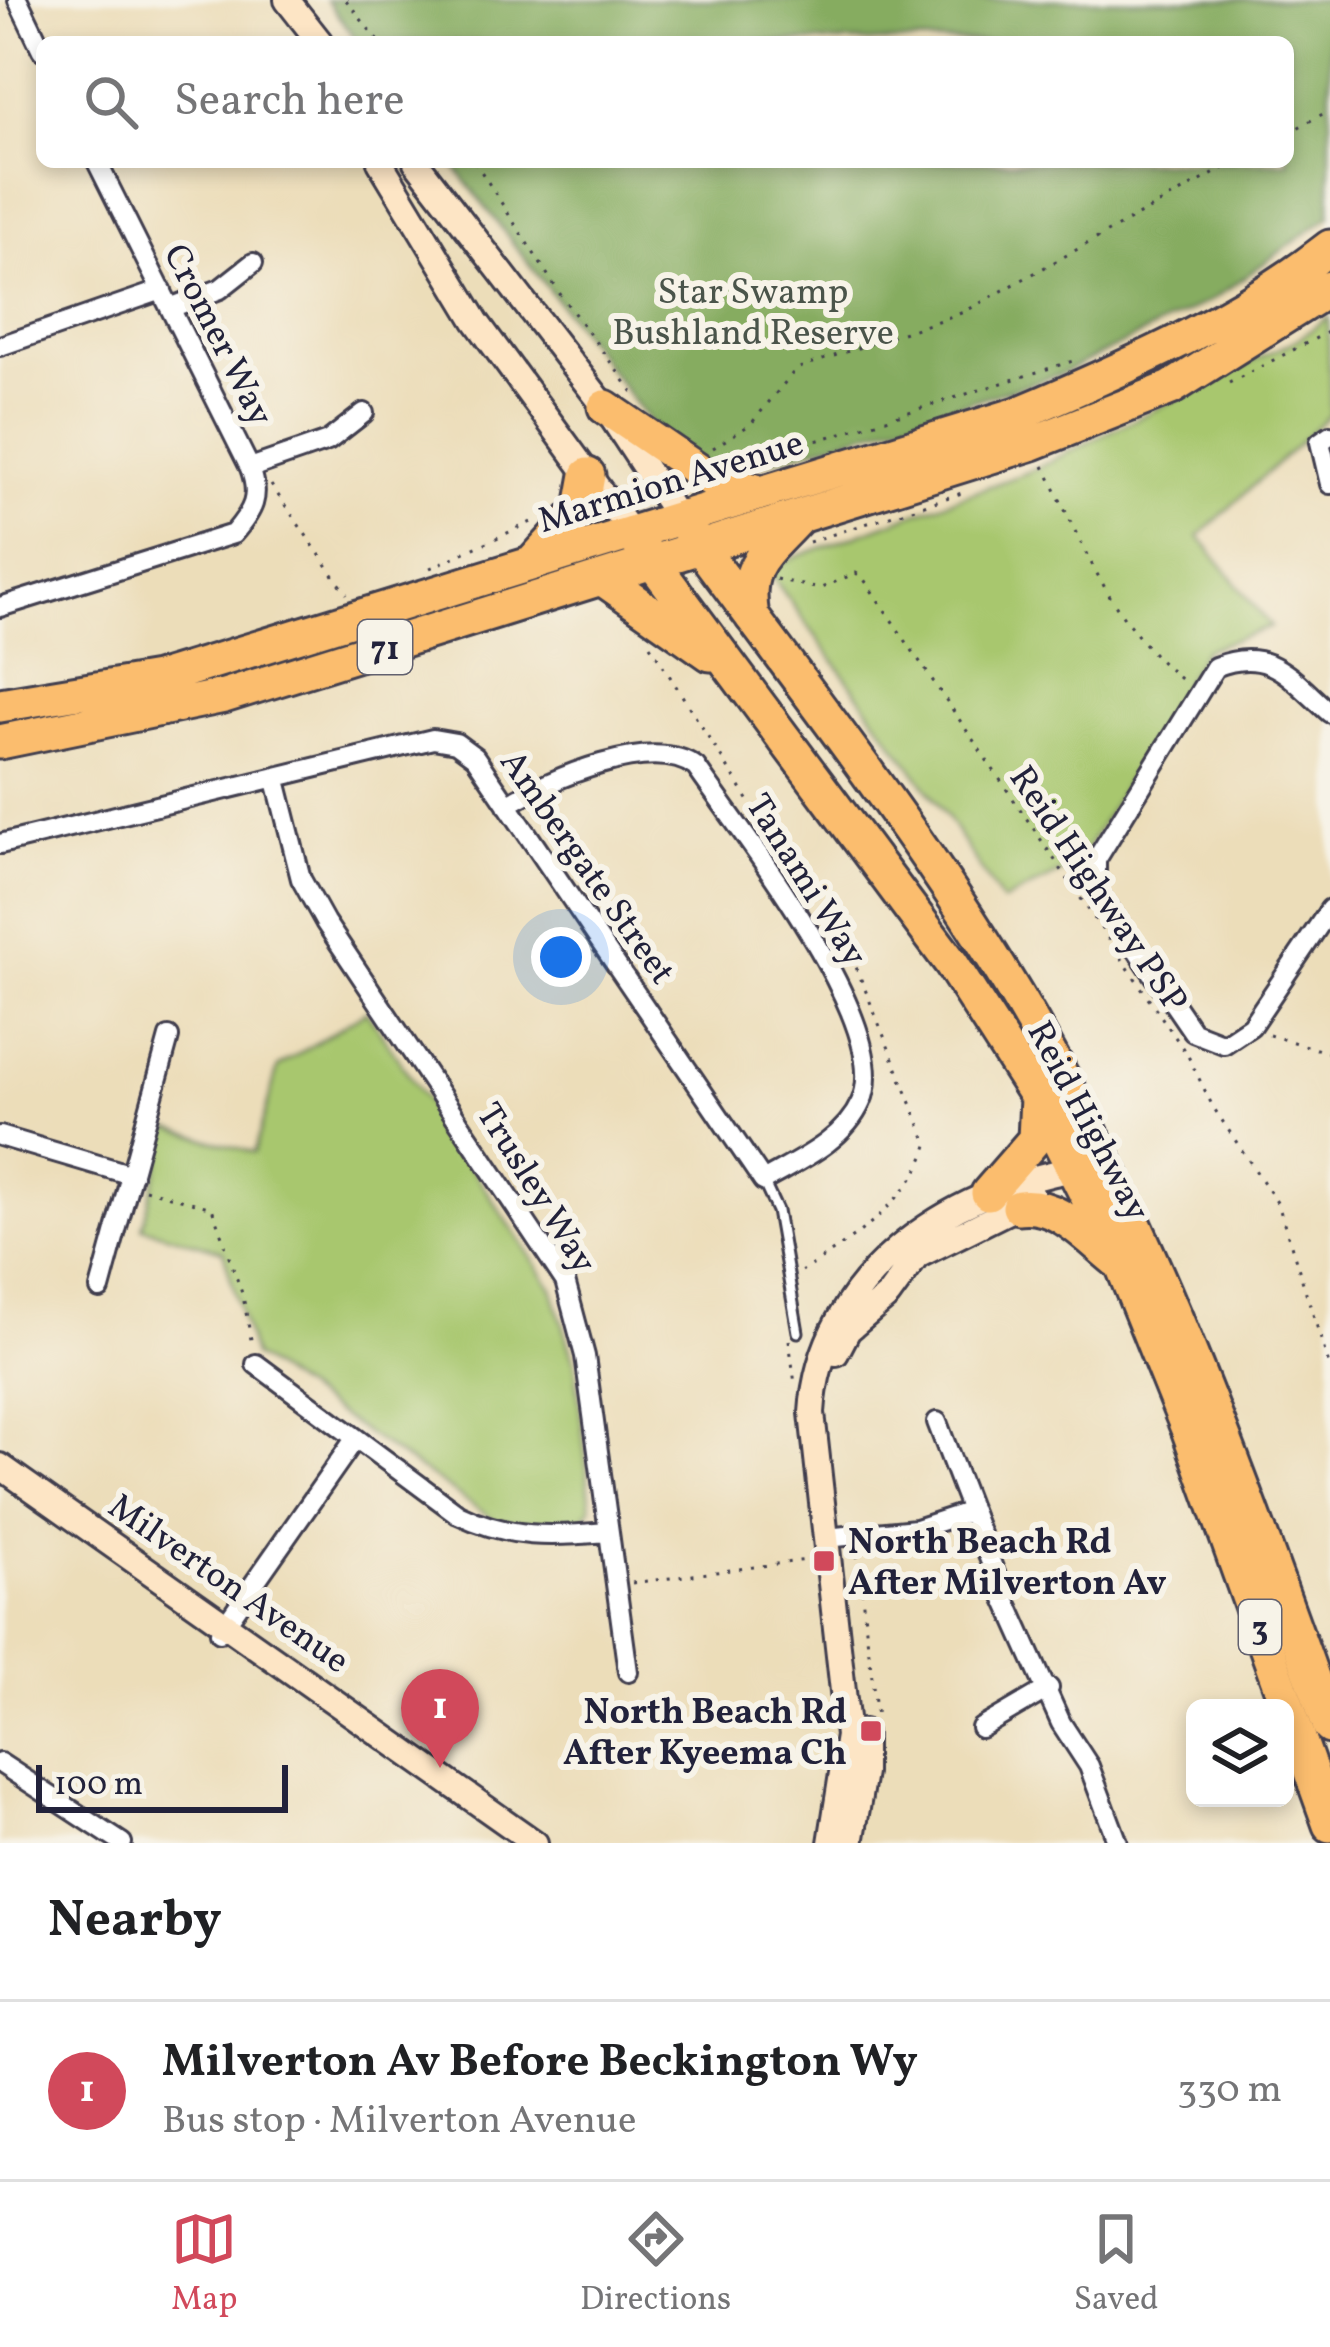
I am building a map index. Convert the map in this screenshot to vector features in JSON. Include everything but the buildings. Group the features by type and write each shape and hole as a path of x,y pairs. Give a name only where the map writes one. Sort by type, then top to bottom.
{"highway":[{"name":"Marmion Avenue","path":"0,705 157,679 1037,406 1155,356 1280,286 1330,247"},
{"name":"Marmion Avenue","path":"0,742 224,696 700,548 798,532 1171,388 1330,288"},
{"path":"605,407 712,481 761,491"},
{"path":"531,564 582,508 587,475"},
{"name":"Reid Highway","path":"678,518 947,888 1045,1045 1138,1229 1207,1390 1330,1727"},
{"name":"Reid Highway","path":"631,532 998,1029 1036,1096 1122,1265 1188,1429 1330,1825"},
{"path":"752,618 746,584 752,569 798,532"},
{"path":"603,579 740,676"},
{"path":"1045,1045 1072,1137 1075,1169 1138,1229"},
{"path":"1036,1096 1035,1139 1004,1200 1058,1214 1122,1265"}],"main road":[{"path":"284,0 304,36"},
{"path":"284,0 315,36"},
{"path":"384,168 476,321 631,532"},
{"path":"421,168 605,407 678,518"},
{"path":"831,1843 848,1736 826,1411 840,1342 861,1313 888,1296 917,1256 1004,1200 1030,1177 1075,1169"},
{"name":"Milverton Avenue","path":"0,1466 512,1843"},
{"name":"Milverton Avenue","path":"0,1484 222,1628 535,1843"},
{"path":"835,1542 864,1747 851,1843"}],"street":[{"path":"18,0 36,38"},
{"name":"Cromer Way","path":"0,607 232,533 253,510 257,487 250,467 100,168"},
{"path":"0,346 166,299 220,289 253,263"},
{"path":"250,467 328,441 364,413"},
{"path":"1330,435 1320,442 1330,484"},
{"path":"1330,713 1266,660 1241,657 1214,667 1096,860 1096,890 1193,1032 1224,1044 1251,1026 1330,909"},
{"name":"Ambergate Street","path":"0,844 433,739 456,743 475,757 763,1181"},
{"name":"Tanami Way","path":"508,805 571,773 664,752 681,755 696,767 829,961 868,1061 863,1099 845,1129 763,1181"},
{"name":"Trusley Way","path":"276,780 301,879 565,1281 585,1356 628,1672"},
{"path":"100,1289 169,1037"},
{"path":"0,1136 130,1180"},
{"path":"256,1364 458,1514 492,1531 537,1539 608,1532"},
{"path":"937,1422 968,1512 1061,1724 1089,1766 1118,1843"},
{"path":"222,1628 355,1439"},
{"path":"835,1542 916,1529 968,1512"},
{"path":"981,1728 1048,1688"},
{"path":"0,1762 122,1843"}],"lane":[{"path":"763,1181 777,1211 798,1333"}],"path":[{"path":"346,0 374,36"},
{"path":"1294,130 1330,110"},
{"path":"479,168 562,297 639,400"},
{"path":"699,457 751,424 796,369 964,312 1224,168"},
{"path":"735,466 1078,359"},
{"path":"1041,459 1108,599 1150,655 1199,694"},
{"path":"269,486 352,601"},
{"path":"798,532 977,487"},
{"name":"Reid Highway PSP","path":"778,564 766,577 819,589 856,574 863,578 1188,1056 1213,1107 1278,1204 1330,1368"},
{"path":"1251,1026 1330,1053"},
{"path":"130,1180 212,1208 243,1296 256,1364"},
{"path":"1320,1332 1330,1330"},
{"path":"614,1585 835,1542 879,1733"}],"green space":[{"name":"Star Swamp Bushland Reserve","path":"326,0 1330,0 1330,216 1214,299 1058,375 735,472 702,464 660,436 456,168 1294,168 1294,36 353,36"},
{"path":"1328,317 1330,414 1199,536 1271,627 1204,650 1078,864 1002,902 937,802 766,568 1028,472 1300,338"},
{"path":"366,1011 552,1288 575,1363 591,1508 580,1522 496,1521 253,1356 223,1251 142,1227 169,1128 254,1153 278,1067"}],"place":[{"name":"North Beach Rd After Milverton Av","path":"824,1561"},
{"name":"North Beach Rd After Kyeema Ch","path":"871,1731"},
{"name":"Milverton Av Before Beckington Wy","path":"440,1768"}]}
